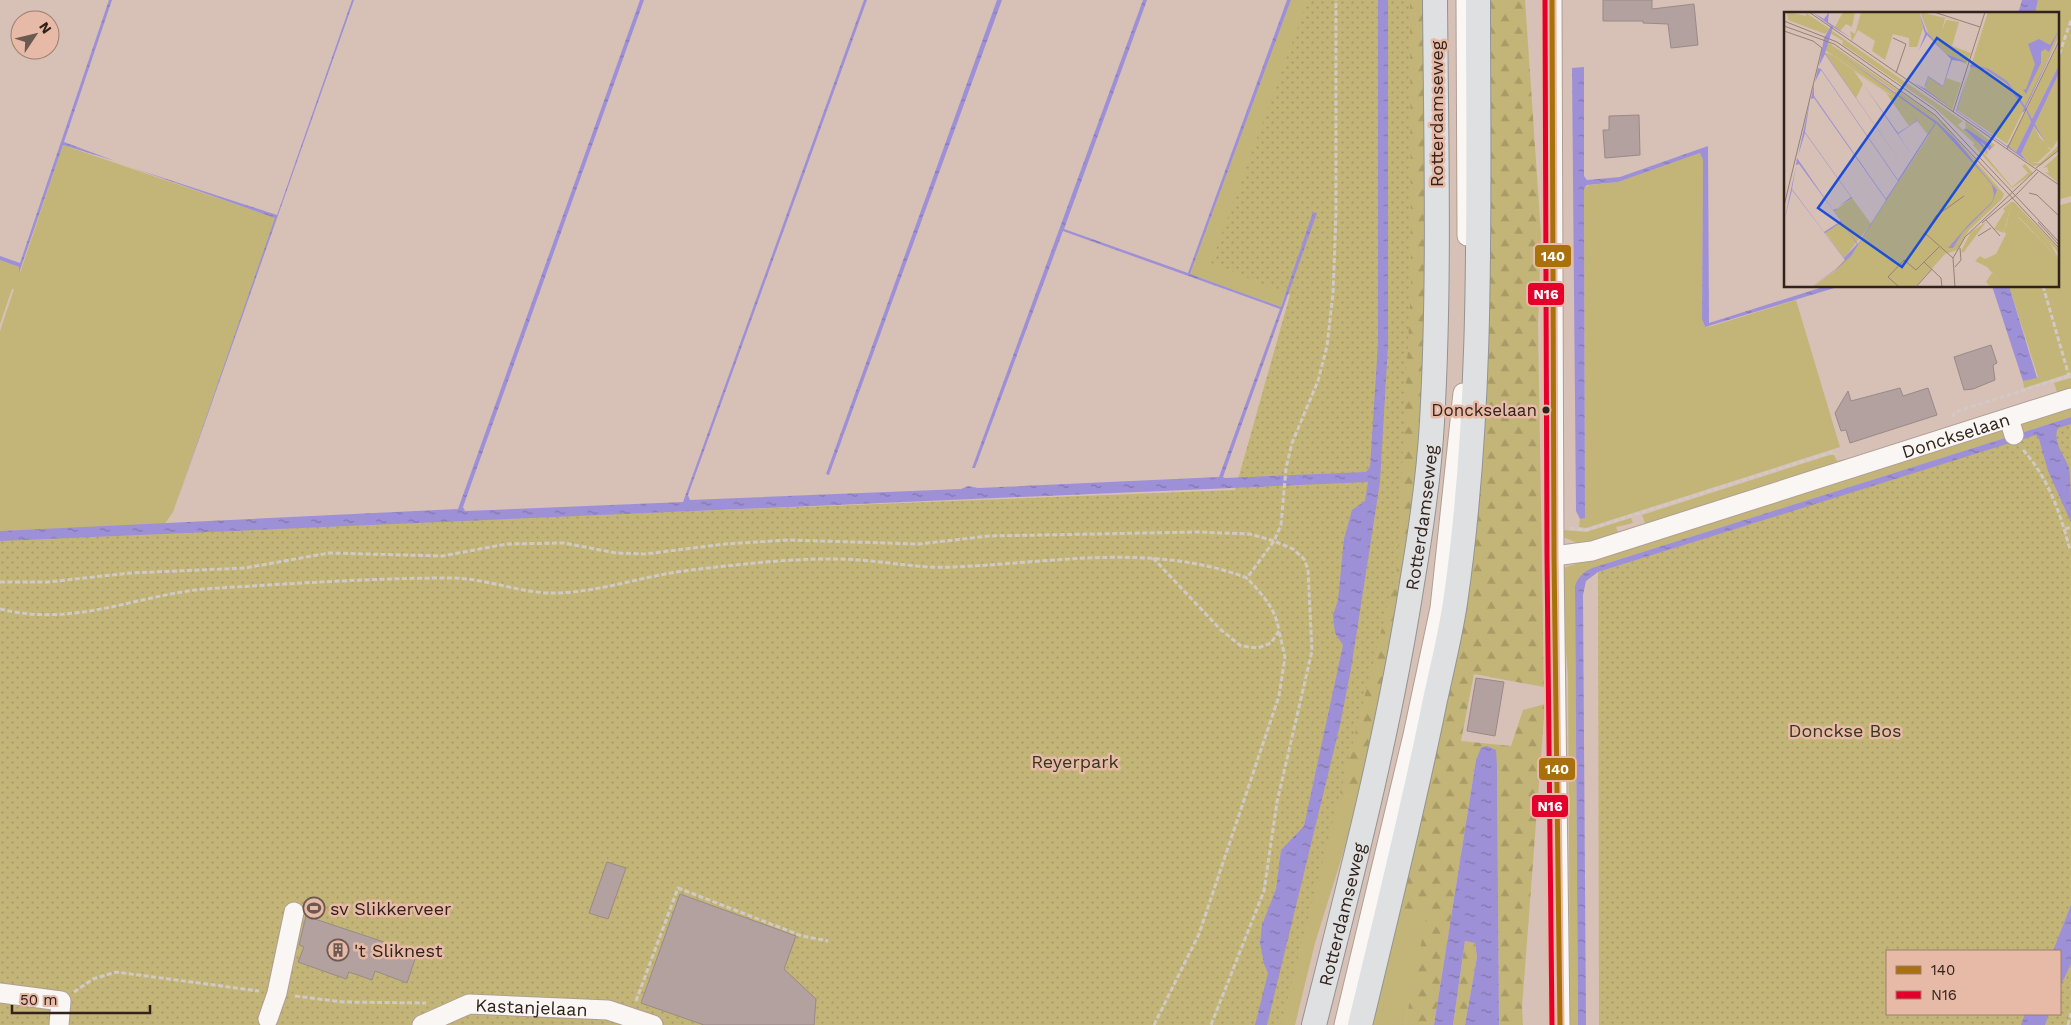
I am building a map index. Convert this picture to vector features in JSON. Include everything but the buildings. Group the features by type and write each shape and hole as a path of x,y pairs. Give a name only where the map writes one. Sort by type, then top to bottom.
{"main road":[{"name":"Rotterdamseweg","path":"1314,1025 1382,747 1401,658 1421,530 1432,423 1436,211 1435,0"},
{"path":"1360,1025 1426,747 1455,605 1475,398 1480,250 1478,0"}],"street":[{"name":"Rotterdamseweg","path":"1344,1025 1413,735 1436,628 1454,488 1464,390 1467,256 1466,0"},
{"path":"1552,0 1554,556 1560,1025"},
{"name":"Donckselaan","path":"1554,556 1592,552 2012,427 2071,398"},
{"path":"268,1019 277,994 294,912"},
{"path":"0,993 61,1001 59,1025"},
{"name":"Kastanjelaan","path":"422,1025 469,1004 608,1010 653,1025"}],"path":[{"path":"1247,578 1274,541 1281,525 1286,468 1292,443 1318,381 1327,346 1333,294 1336,215 1336,0"},
{"path":"2058,58 2071,20"},
{"path":"2044,288 2069,376"},
{"path":"2012,427 2020,447 2035,463 2068,528 2070,550"},
{"path":"0,582 48,582 130,573 245,568 329,553 442,556 507,544 564,543 616,553 646,554 725,544 788,540 919,544 989,536 1198,532 1250,534 1274,541 1293,549 1304,558 1308,569 1312,651 1277,802 1264,891 1211,1025"},
{"path":"1153,558 1220,629 1242,646 1258,648 1271,642 1279,631"},
{"path":"0,609 48,616 85,613 171,592 203,589 454,578 552,593 579,592 686,570 815,560 858,560 894,565 951,567 1078,559 1153,558 1223,569 1247,578 1265,596 1277,618 1285,657 1279,696 1199,934 1154,1025"},
{"path":"630,1017 678,888 802,936 828,941"},
{"path":"2068,1025 2071,1013"}],"green space":[{"path":"1291,0 1313,0 1290,279 1281,307 1190,274"},
{"name":"Reyerpark","path":"1308,0 1410,0 1411,285 1397,569 1281,1025 0,1025 0,538 1235,490 1290,295 1211,263"},
{"path":"1388,0 1425,0 1424,378 1417,475 1399,617 1359,802 1325,786"},
{"path":"1483,0 1525,0 1541,234 1538,325 1544,687 1474,674 1461,741 1511,746 1523,710 1545,704 1522,1007 1523,1025 1499,1025 1497,765 1476,760 1434,1025 1405,1025 1427,914 1400,908 1447,697"},
{"path":"2038,0 2071,0 2071,196 2058,200 2058,12 2035,12"},
{"path":"63,145 276,218 173,512 164,525 0,531 0,331 14,289 12,289 0,324 0,260 19,267 20,273"},
{"path":"1700,153 1703,160 1702,319 1705,327 1796,300 1840,447 1586,528 1579,527 1580,519 1585,518 1584,189 1589,185 1618,182"},
{"path":"2071,202 2071,373 2024,388 2023,381 2038,377 2010,288 2058,288 2058,206"},
{"path":"2071,378 2071,391 2058,395 2054,383"},
{"path":"2071,405 2071,417 2018,434 2019,422"},
{"name":"Donckse Bos","path":"2071,423 2071,1025 1599,1025 1598,572"},
{"path":"2003,427 2008,437 1595,567 1575,593 1578,1025 1570,1025 1568,677 1564,628 1563,568 1791,497 1802,491"},
{"path":"1834,455 1837,461 1844,459 1846,462 1801,477 1764,486 1742,496 1646,526 1642,515"},
{"path":"1631,518 1633,523 1616,527 1619,535 1580,544 1563,537 1563,530 1586,532"},
{"path":"1325,786 1359,802 1315,943 1295,1025 1267,1025"},
{"path":"1400,908 1428,914 1405,1025 1373,1025"},
{"path":"1465,941 1475,943 1477,957 1465,1025 1453,1025"}],"water":[{"path":"109,0 112,0 64,142 115,161 63,145 19,273 19,267 0,260 0,256 20,263"},
{"path":"352,0 354,0 174,510 275,218 133,168 277,215"},
{"path":"640,0 644,0 463,507 465,511 683,502 864,0 867,0 688,495 690,500 961,489 968,486 978,488 1219,477 1280,309 1063,231 975,468 972,468 1143,0 1147,0 1064,229 1188,273 1287,0 1291,0 1190,274 1281,307 1313,212 1317,213 1223,477 1366,472 1370,467 1378,344 1378,0 1388,0 1388,345 1380,482 1351,669 1340,725 1267,1025 1255,1025 1268,973 1264,964 1260,943 1262,925 1276,889 1281,850 1304,826 1343,645 1335,633 1333,615 1338,600 1344,539 1352,510 1365,501 1368,482 0,541 0,531 458,509"},
{"path":"997,0 1002,0 829,475 826,474"},
{"path":"2022,0 2038,0 2035,12 2019,12"},
{"path":"1584,67 1584,176 1587,180 1620,177 1708,146 1709,323 1820,288 1834,288 1705,327 1702,319 1703,160 1700,153 1618,182 1587,185 1584,189 1585,518 1580,519 1576,511 1572,68"},
{"path":"1993,288 2010,288 2037,378 2023,381"},
{"path":"2071,417 2071,424 2058,428 2056,438 2069,468 2071,522 2048,471 2039,439 2036,435 2020,440 2018,434"},
{"path":"2008,437 2010,443 1598,572 1586,581 1583,595 1586,1025 1578,1025 1575,586 1580,576 1595,567"},
{"path":"1487,746 1496,750 1497,765 1499,1025 1465,1025 1477,957 1475,943 1465,941 1453,1025 1434,1025 1476,760 1481,748"},
{"path":"2071,905 2071,964 2061,985 2061,950 2053,950"},
{"path":"2025,1015 2049,1015 2045,1025 2021,1025"}],"transit line":[{"name":"N16","path":"1545,0 1547,556 1552,1025"},
{"name":"140","path":"1552,0 1554,556 1560,1025"}],"place":[{"name":"Donckselaan","path":"1546,410"},
{"name":"sv Slikkerveer","path":"314,908"},
{"name":"'t Sliknest","path":"338,950"}]}
